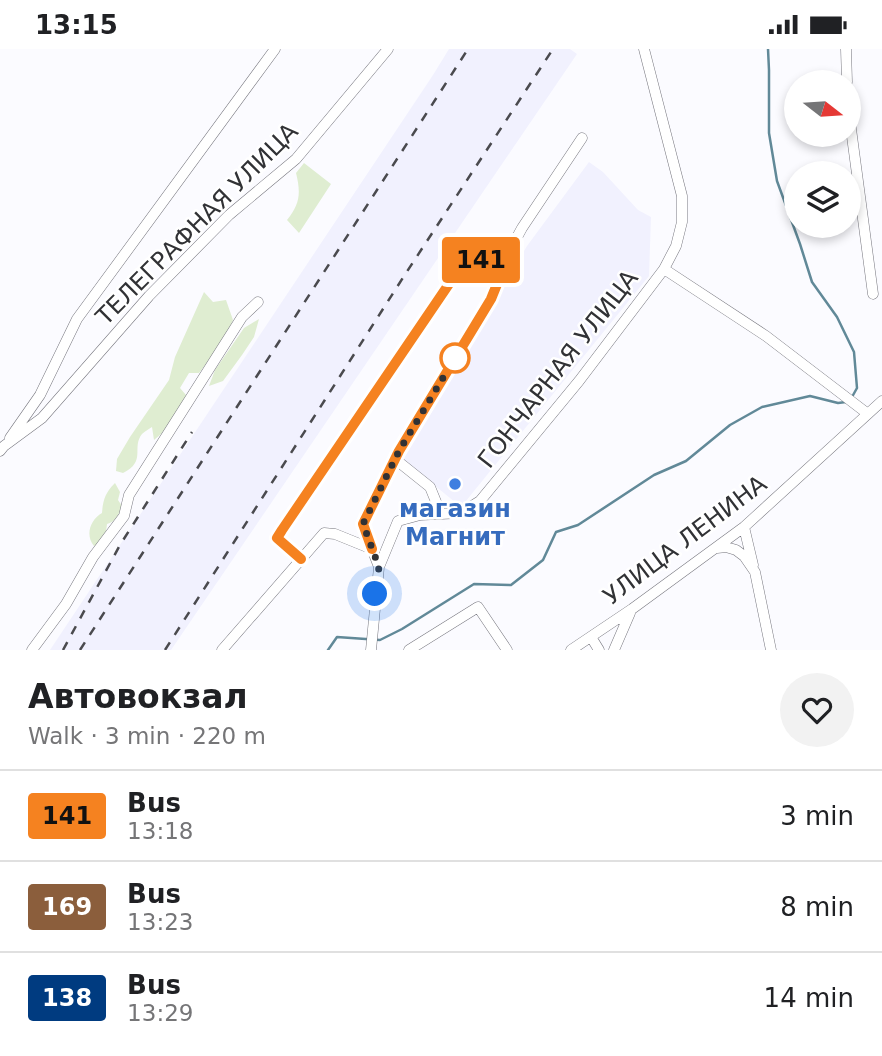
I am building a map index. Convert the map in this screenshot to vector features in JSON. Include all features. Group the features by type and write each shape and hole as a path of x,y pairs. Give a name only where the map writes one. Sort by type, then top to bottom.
{"street":[{"path":"2,449 40,395 77,319 275,49"},
{"name":"ТЕЛЕГРАФНАЯ УЛИЦА","path":"2,449 41,418 149,296 229,215 296,159 388,49"},
{"name":"ГОНЧАРНАЯ УЛИЦА","path":"370,650 379,567 398,521 420,515 461,513 480,501 579,381 664,269 676,246 682,222 682,196 645,49"},
{"path":"846,49 847,70"},
{"path":"379,567 363,524 395,459 491,299 522,228 582,138"},
{"path":"853,147 873,293"},
{"path":"301,559 277,538 282,530 451,281 476,263 513,245"},
{"path":"664,269 766,336 868,414"},
{"path":"33,650 66,604 93,557 124,516 129,495 242,317 258,302"},
{"name":"УЛИЦА ЛЕНИНА","path":"570,650 632,609 744,527 882,401"},
{"path":"395,459 430,487 441,514"},
{"path":"744,527 771,650"},
{"path":"222,650 324,533 335,534 372,549"},
{"path":"716,548 736,549 755,572"},
{"path":"409,650 478,607 507,650"},
{"path":"614,650 632,609"},
{"path":"591,637 599,650"}],"shaded area":[{"path":"449,49 570,49 577,54 171,650 50,650 433,75"},
{"path":"589,162 603,172 638,210 651,217 649,276 461,507 401,458 527,246"}],"green space":[{"path":"304,163 331,184 299,233 287,220 295,209 298,198 296,173"},
{"path":"204,292 213,302 226,300 233,320 224,341 199,373 189,373 180,388 186,395 169,425 154,440 152,427 143,433 139,439 135,464 123,473 116,471 117,459 169,380 175,357"},
{"path":"259,319 254,337 223,381 209,386 215,370 244,328"},
{"path":"115,483 120,492 118,500 122,506 115,520 107,524 102,540 94,546 90,528 102,513 105,497"}],"waterway":[{"path":"768,49 769,133 777,181 812,282 837,317 854,352 857,388 852,397"},
{"path":"328,650 337,637 380,640 474,584 511,585 543,560 556,532 578,525 654,475 686,461 730,425 762,407 810,396 838,403 846,402"}],"railway":[{"path":"80,650 468,49"},
{"path":"165,650 553,49"},
{"path":"63,650 120,545 192,432"}],"bus line":[{"name":"141","path":"301,559 277,538 282,530 451,281 476,263 513,245 491,299 399,451 363,524 372,549"}],"place":[{"name":"магазин Магнит","path":"455,484"}],"route":[{"path":"375,594 379,567 363,524 399,451 455,358"}]}
